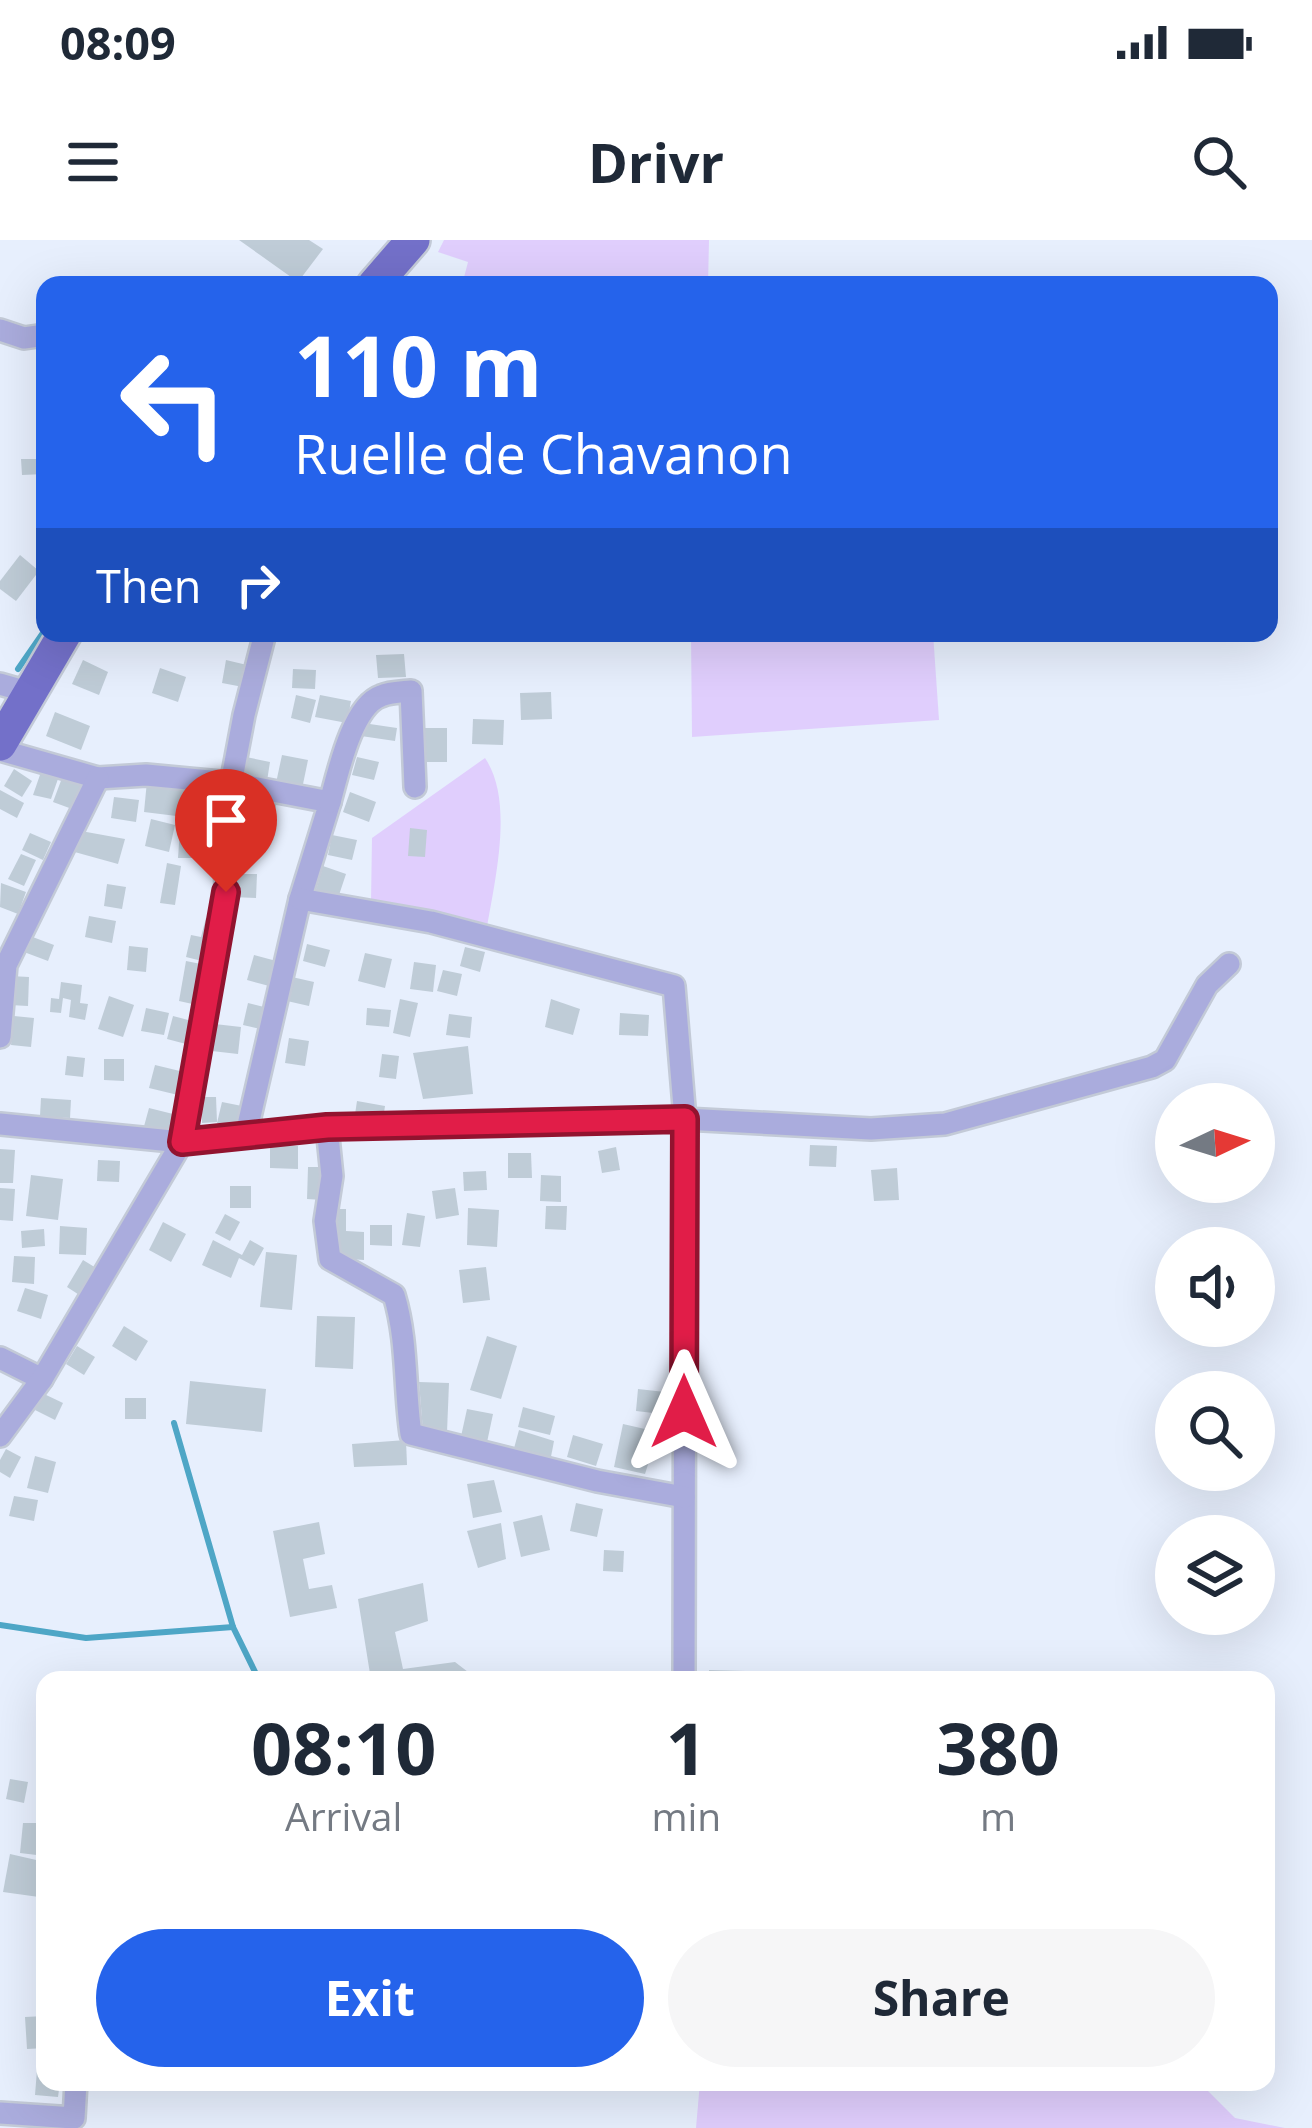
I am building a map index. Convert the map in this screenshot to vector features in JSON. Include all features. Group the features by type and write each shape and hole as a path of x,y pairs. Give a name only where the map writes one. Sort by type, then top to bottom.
{"main road":[{"path":"382,276 413,240"},
{"path":"0,747 14,688 57,642"}],"street":[{"path":"0,330 24,338 36,336"},
{"path":"0,1436 43,1379 182,1142 226,892 224,821 263,642"},
{"path":"246,1134 300,899 342,759 362,712 378,696 411,691 415,787"},
{"path":"0,747 98,778 146,775 231,783 330,802"},
{"path":"0,1037 6,965 98,778"},
{"path":"300,899 431,922 674,986 685,1119 684,1671"},
{"path":"0,1124 182,1142 327,1127 685,1119 871,1129 945,1124 1165,1060 1207,985 1229,964"},
{"path":"327,1127 332,1177 325,1220 330,1259 394,1295 405,1341 411,1434 597,1481 685,1497"},
{"path":"0,1358 43,1379"},
{"path":"0,2113 74,2118 76,2091"}],"shaded area":[{"path":"444,240 709,240 708,276 464,276 468,262 438,252"},
{"path":"691,642 934,642 939,720 692,737"},
{"path":"485,758 494,776 501,820 486,933 371,902 372,838"},
{"path":"699,2091 1208,2091 1235,2118 1285,2128 696,2128"}],"building":[{"path":"239,240 309,240 323,249 303,276 290,276"},
{"path":"21,459 36,459 36,474 22,475"},
{"path":"20,555 36,568 16,601 0,589 0,581"},
{"path":"404,654 406,677 378,678 376,655"},
{"path":"83,660 108,672 99,695 72,684"},
{"path":"226,660 247,665 243,687 222,683"},
{"path":"160,668 186,677 178,702 152,693"},
{"path":"293,669 316,670 315,689 292,688"},
{"path":"551,692 552,719 521,720 520,693"},
{"path":"296,695 316,700 310,723 291,718"},
{"path":"320,695 351,701 347,723 315,717"},
{"path":"55,712 90,726 81,750 46,736"},
{"path":"473,719 504,720 503,745 472,744"},
{"path":"363,723 397,728 395,741 361,736"},
{"path":"414,728 447,728 447,762 414,762"},
{"path":"282,755 308,760 302,789 276,783"},
{"path":"246,757 270,762 267,781 242,776"},
{"path":"357,757 379,762 374,780 352,775"},
{"path":"14,769 32,781 22,797 4,786"},
{"path":"41,772 59,776 51,799 33,795"},
{"path":"62,778 82,785 72,809 53,802"},
{"path":"147,781 213,789 209,820 144,812"},
{"path":"0,790 24,803 17,818 0,809"},
{"path":"257,792 278,797 273,819 251,814"},
{"path":"350,792 376,802 369,822 343,812"},
{"path":"114,797 139,800 136,822 111,818"},
{"path":"151,819 175,825 169,852 145,846"},
{"path":"410,828 427,830 425,857 408,856"},
{"path":"180,829 218,832 216,858 178,858"},
{"path":"81,831 125,839 118,864 71,851"},
{"path":"30,833 51,842 43,860 22,850"},
{"path":"234,833 253,833 252,861 233,860"},
{"path":"332,835 357,840 352,860 328,855"},
{"path":"21,854 36,860 24,886 8,879"},
{"path":"167,863 181,866 175,905 160,903"},
{"path":"323,866 346,874 338,898 316,890"},
{"path":"233,874 257,874 256,898 232,897"},
{"path":"1,883 26,892 18,914 0,907"},
{"path":"107,884 126,887 122,909 104,906"},
{"path":"89,916 116,921 112,943 85,937"},
{"path":"206,918 221,922 210,963 186,957 191,935 201,937"},
{"path":"30,936 54,945 48,961 24,952"},
{"path":"307,944 330,950 325,967 303,961"},
{"path":"129,946 148,948 146,972 127,970"},
{"path":"465,947 485,952 480,972 460,966"},
{"path":"365,953 392,959 385,988 358,981"},
{"path":"254,955 280,962 273,987 247,980"},
{"path":"186,961 211,966 197,1005 179,1001"},
{"path":"414,962 436,965 433,992 410,989"},
{"path":"443,970 462,974 457,996 437,991"},
{"path":"10,976 29,977 28,1006 10,1005"},
{"path":"292,977 314,982 309,1006 287,1001"},
{"path":"61,982 82,985 80,1003 88,1004 85,1020 69,1017 71,1000 63,998 61,1013 50,1012 51,998 59,999"},
{"path":"109,996 134,1005 123,1037 98,1029"},
{"path":"400,999 418,1003 410,1037 393,1033"},
{"path":"551,999 580,1009 573,1035 545,1027"},
{"path":"248,1003 268,1008 264,1030 243,1025"},
{"path":"146,1008 169,1013 164,1035 141,1031"},
{"path":"367,1008 391,1010 389,1027 366,1025"},
{"path":"620,1013 649,1015 648,1036 619,1035"},
{"path":"449,1014 472,1017 470,1038 446,1035"},
{"path":"14,1016 34,1018 31,1047 11,1045"},
{"path":"173,1016 192,1021 186,1044 167,1039"},
{"path":"206,1023 241,1027 238,1054 203,1050"},
{"path":"289,1038 309,1041 305,1066 285,1063"},
{"path":"468,1046 473,1094 423,1099 413,1053"},
{"path":"382,1054 399,1056 396,1079 379,1077"},
{"path":"67,1056 85,1058 83,1077 65,1075"},
{"path":"104,1059 124,1059 124,1081 104,1080"},
{"path":"155,1065 184,1072 178,1095 149,1088"},
{"path":"202,1097 216,1097 217,1122 202,1123"},
{"path":"41,1098 71,1100 70,1118 40,1116"},
{"path":"357,1101 385,1106 382,1126 354,1121"},
{"path":"222,1102 242,1106 237,1127 217,1123"},
{"path":"149,1108 173,1114 168,1136 143,1130"},
{"path":"270,1145 298,1146 298,1169 270,1168"},
{"path":"810,1145 837,1146 836,1167 809,1166"},
{"path":"616,1147 620,1170 602,1173 598,1151"},
{"path":"0,1149 15,1150 13,1183 0,1183"},
{"path":"508,1153 531,1153 532,1178 508,1178"},
{"path":"98,1160 120,1161 119,1182 97,1181"},
{"path":"308,1167 325,1167 323,1200 307,1199"},
{"path":"897,1168 899,1200 874,1201 871,1170"},
{"path":"486,1171 487,1190 464,1191 463,1172"},
{"path":"31,1175 63,1179 58,1220 26,1216"},
{"path":"541,1175 561,1176 561,1202 540,1201"},
{"path":"230,1186 251,1186 251,1208 230,1208"},
{"path":"0,1188 15,1189 13,1221 0,1220"},
{"path":"455,1188 459,1215 436,1219 432,1191"},
{"path":"546,1206 567,1206 566,1230 545,1229"},
{"path":"468,1208 499,1210 497,1247 467,1245"},
{"path":"337,1209 346,1209 346,1231 364,1232 364,1260 336,1258"},
{"path":"407,1213 425,1216 420,1247 402,1245"},
{"path":"225,1214 240,1222 230,1241 215,1233"},
{"path":"163,1222 186,1234 171,1262 149,1250"},
{"path":"370,1225 392,1225 392,1246 370,1245"},
{"path":"60,1226 87,1228 86,1255 59,1254"},
{"path":"44,1229 45,1246 22,1248 21,1231"},
{"path":"213,1240 242,1255 250,1240 264,1248 254,1266 239,1258 231,1278 202,1265"},
{"path":"266,1252 297,1255 292,1310 260,1307"},
{"path":"14,1256 35,1257 34,1284 12,1282"},
{"path":"83,1260 101,1271 84,1298 67,1287"},
{"path":"486,1267 490,1300 463,1303 459,1270"},
{"path":"25,1288 48,1295 41,1319 17,1311"},
{"path":"317,1316 355,1317 353,1369 315,1367"},
{"path":"124,1326 148,1341 136,1361 112,1346"},
{"path":"487,1336 517,1346 501,1399 470,1390"},
{"path":"77,1346 95,1357 84,1375 66,1364"},
{"path":"190,1381 266,1389 262,1432 186,1424"},
{"path":"419,1382 449,1383 447,1432 423,1431"},
{"path":"638,1389 665,1392 662,1414 636,1411"},
{"path":"42,1393 63,1403 55,1420 35,1410"},
{"path":"125,1398 146,1398 146,1419 125,1419"},
{"path":"523,1407 555,1416 550,1435 518,1427"},
{"path":"467,1409 493,1414 486,1447 460,1441"},
{"path":"623,1424 658,1432 645,1474 614,1467"},
{"path":"519,1430 554,1441 550,1462 513,1452"},
{"path":"573,1435 603,1444 596,1466 567,1457"},
{"path":"406,1440 407,1465 354,1467 352,1444"},
{"path":"6,1449 21,1457 10,1478 0,1472"},
{"path":"35,1456 56,1462 48,1493 27,1488"},
{"path":"494,1480 502,1512 473,1518 467,1484"},
{"path":"14,1496 38,1500 34,1521 9,1516"},
{"path":"576,1503 603,1509 597,1537 570,1531"},
{"path":"542,1515 550,1550 521,1557 513,1522"},
{"path":"319,1522 325,1554 303,1559 309,1589 332,1585 337,1608 290,1617 273,1531"},
{"path":"501,1523 506,1559 478,1568 467,1531"},
{"path":"604,1550 624,1551 623,1572 603,1571"},
{"path":"423,1583 428,1621 395,1632 403,1669 455,1662 467,1671 370,1671 358,1599"},
{"path":"10,1779 28,1782 24,1803 6,1799"},
{"path":"23,1823 36,1823 36,1855 20,1853"},
{"path":"10,1854 36,1860 36,1897 3,1892"},
{"path":"36,2016 36,2048 27,2049 25,2017"},
{"path":"36,2082 36,2091 59,2091 58,2097 35,2095"}],"waterway":[{"path":"18,669 37,642"},
{"path":"174,1423 233,1627 255,1671"},
{"path":"0,1625 86,1638 233,1627"}],"route":[{"path":"226,892 182,1142 327,1127 685,1119 684,1412"}]}
